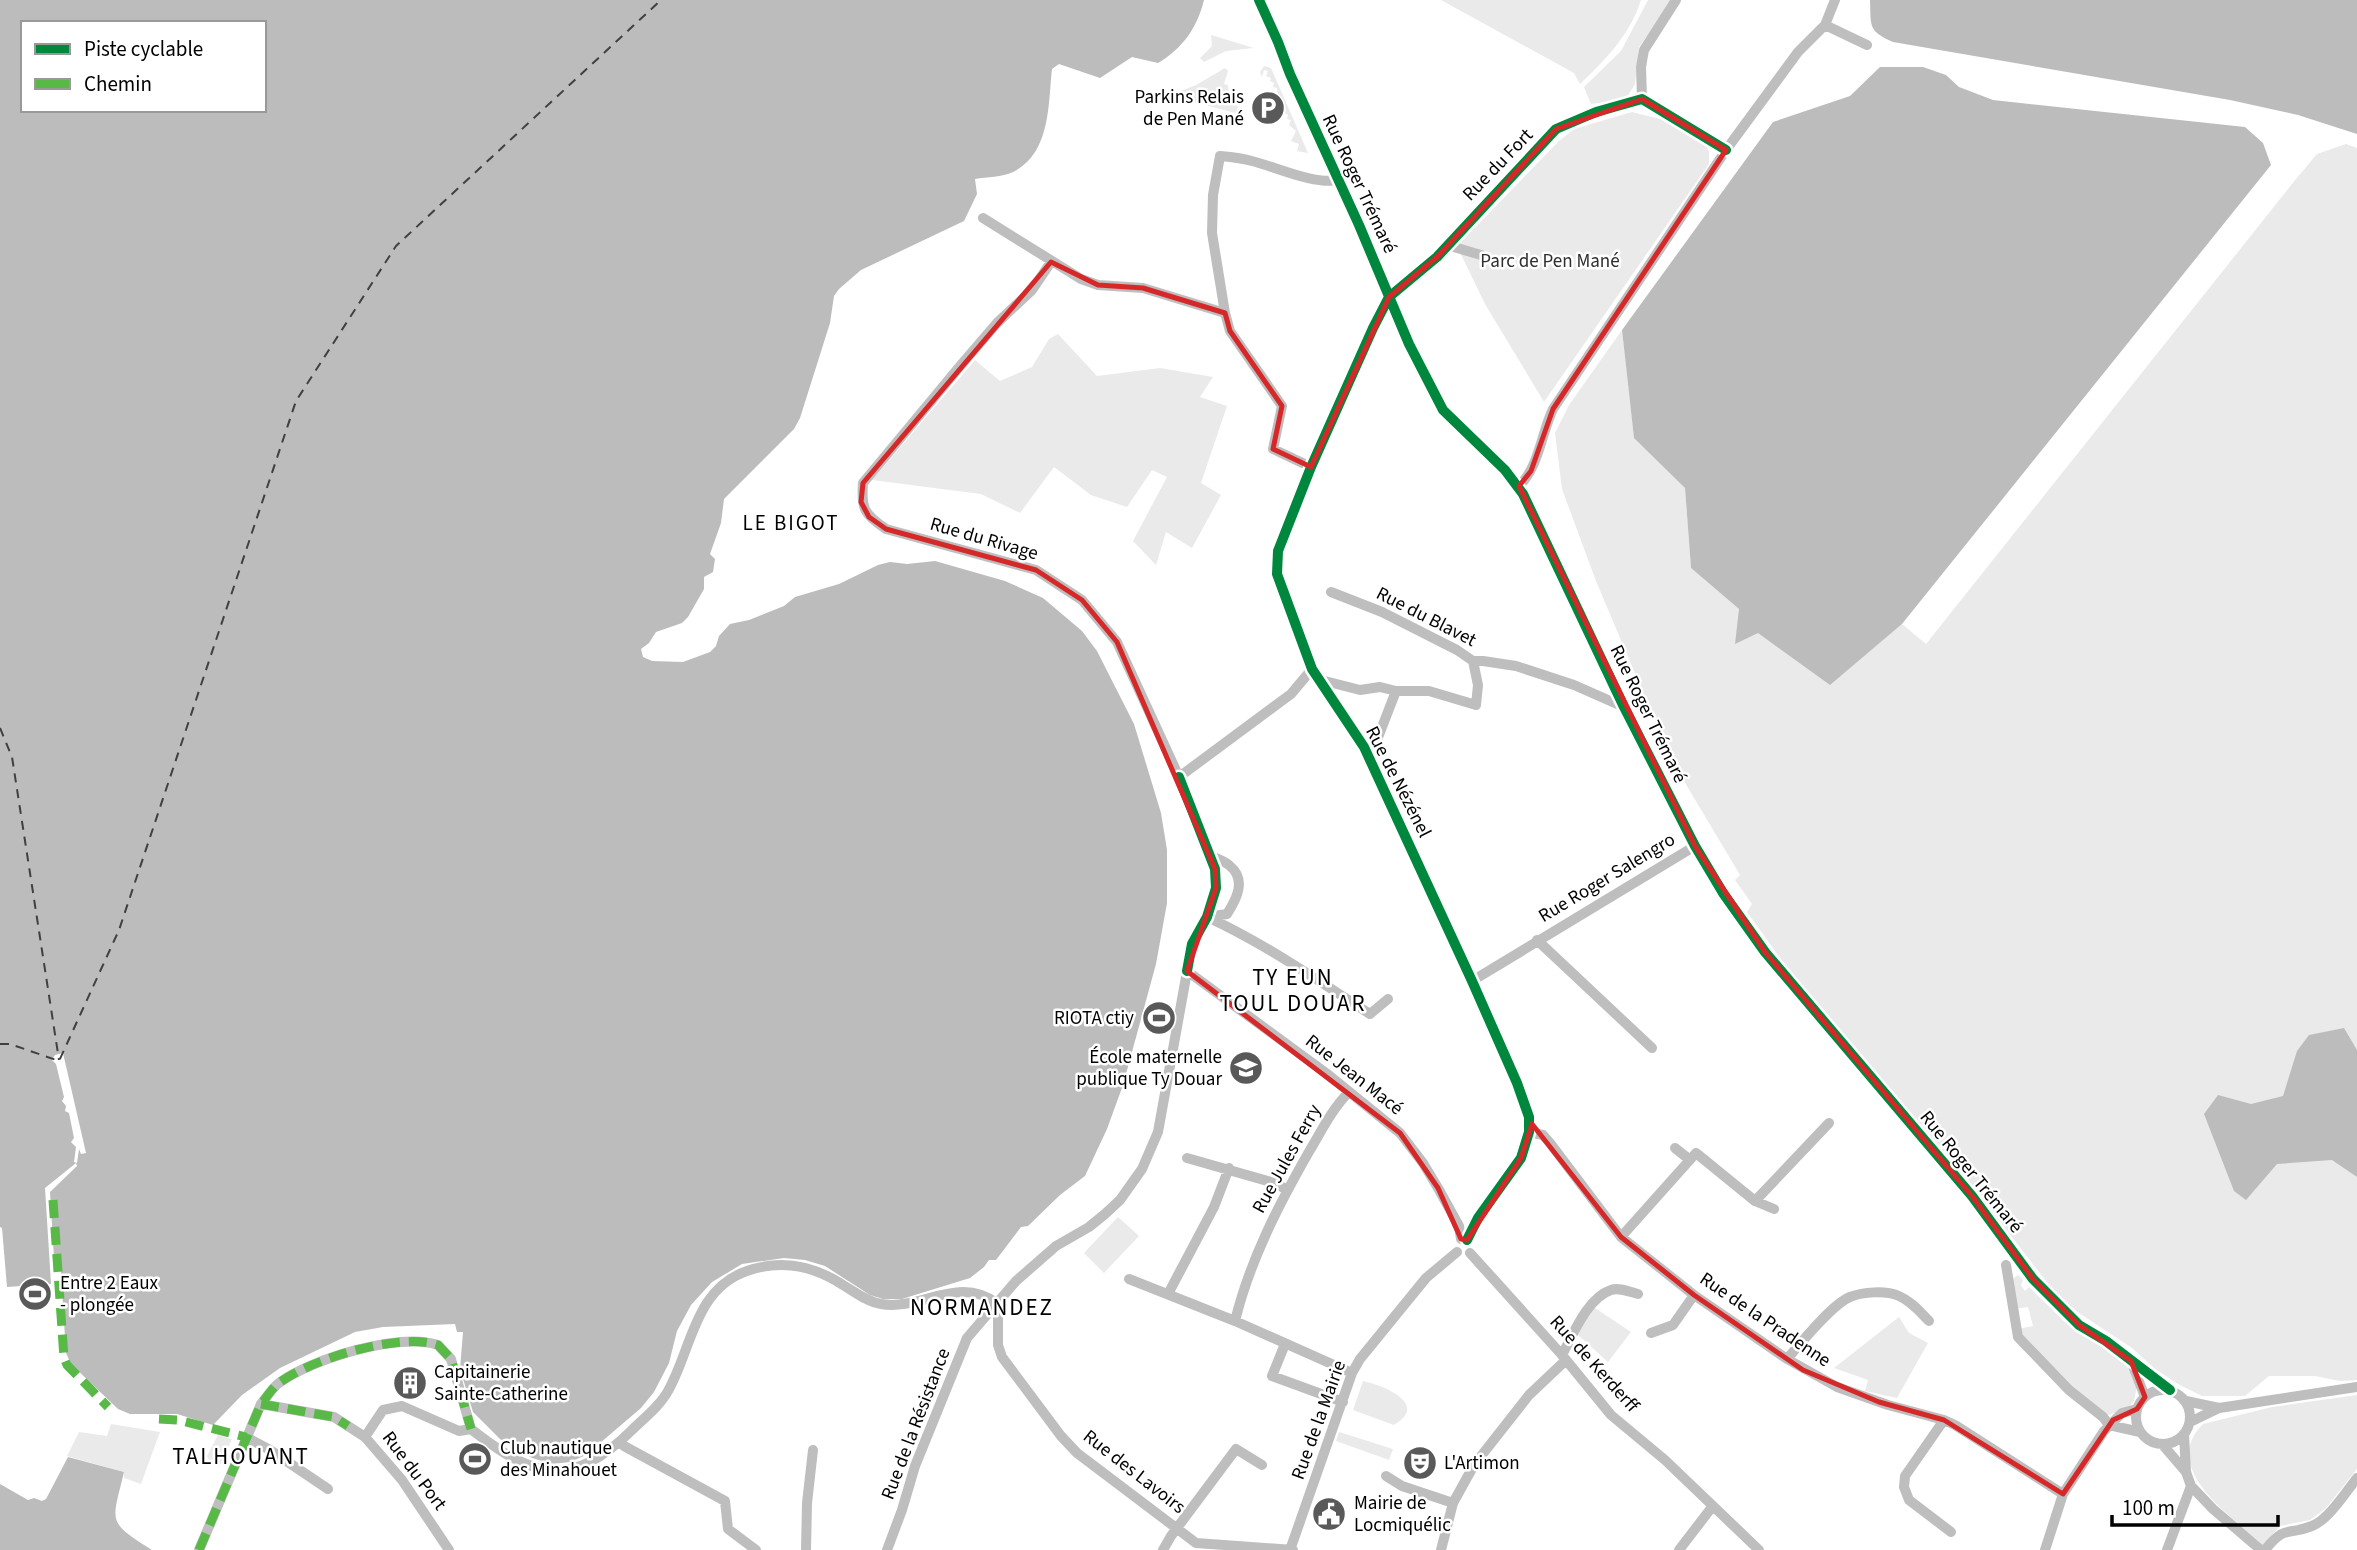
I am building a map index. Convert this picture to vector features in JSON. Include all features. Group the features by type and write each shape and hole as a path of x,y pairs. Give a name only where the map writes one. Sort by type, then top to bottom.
{"street":[{"name":"Rue Roger Trémaré","path":"1259,0 1409,344 1443,410 1505,470 1523,494 1624,707 1712,875 1765,953 1972,1196 2033,1279 2079,1325 2106,1341 2170,1390"},
{"path":"1676,0 1644,50 1641,67 1642,99 1726,150"},
{"path":"1518,487 1531,471 1553,409 1726,150 1798,52 1825,25 1835,0"},
{"path":"1825,25 1867,45"},
{"name":"Rue du Fort","path":"1389,297 1437,257 1556,129 1642,99"},
{"path":"1311,467 1273,449 1282,406 1230,331 1212,233 1213,195 1220,156 1249,160 1330,182 1338,180"},
{"path":"983,218 1081,279 1098,285 1143,288 1225,313"},
{"path":"1447,245 1481,255"},
{"name":"Rue du Rivage","path":"1051,262 1032,290 961,365 863,483 861,502 869,517 886,529 1036,570 1082,600 1117,642 1179,777 1215,869 1216,888 1207,917"},
{"name":"Rue de Nézénel","path":"1389,297 1311,467 1278,551 1277,574 1314,674 1364,747 1472,981 1517,1083 1529,1117 1530,1132"},
{"name":"Rue du Blavet","path":"1331,592 1382,612 1473,661 1516,666 1574,685 1624,707"},
{"path":"1179,777 1314,674 1360,690 1380,687 1396,691 1429,691 1476,705 1478,685 1473,661"},
{"path":"1364,747 1377,740 1396,691"},
{"name":"Rue Roger Salengro","path":"1472,981 1695,846"},
{"path":"1207,917 1227,914 1239,892 1237,877 1231,866 1208,855"},
{"path":"1188,971 1192,944 1207,917"},
{"path":"1207,917 1236,930 1287,960 1370,1014 1388,999"},
{"name":"Rue Roger Salengro","path":"1537,940 1652,1048"},
{"name":"Rue Jean Macé","path":"1188,971 1401,1133 1438,1188 1464,1240"},
{"name":"Rue de la Résistance","path":"887,1550 915,1466 967,1338 1016,1281 1056,1246 1089,1227 1120,1200 1142,1169 1158,1132 1188,971"},
{"name":"Rue Jules Ferry","path":"1235,1321 1244,1284 1286,1189 1336,1105 1349,1092"},
{"path":"1755,1200 1829,1123"},
{"path":"1464,1240 1472,1246 1470,1253 1463,1256 1457,1252 1456,1245 1464,1240 1521,1158 1530,1132"},
{"name":"Rue de la Pradenne","path":"1530,1132 1543,1135 1550,1143 1621,1237 1694,1295 1787,1359 1837,1387 1944,1420 1980,1439 2063,1494"},
{"path":"1675,1147 1690,1160"},
{"path":"1621,1237 1696,1153 1755,1200 1774,1209"},
{"path":"1187,1158 1228,1168 1286,1189"},
{"path":"1168,1294 1214,1207 1228,1168"},
{"name":"Rue de la Mairie","path":"1291,1550 1352,1373 1360,1359 1422,1282 1457,1252"},
{"name":"Rue de Kerderff","path":"1470,1253 1611,1415 1665,1460 1759,1550"},
{"name":"Rue Roger Trémaré","path":"2006,1265 2018,1337 2109,1425"},
{"path":"199,1550 261,1404 278,1384 302,1370 333,1358 379,1344 404,1342 438,1345 451,1359 471,1429 518,1462 549,1471 564,1471 595,1459 620,1442 662,1400 668,1392 696,1322 713,1295 746,1271 767,1267 805,1266 823,1272 863,1298 879,1304 899,1306 948,1293 971,1291 998,1304"},
{"path":"1129,1279 1235,1321 1352,1373"},
{"path":"1441,1550 1453,1503 1474,1465 1529,1395 1564,1358 1590,1305 1611,1289 1623,1289 1637,1294"},
{"path":"1787,1359 1815,1327 1848,1297 1874,1293 1900,1296 1928,1321"},
{"path":"1651,1334 1673,1325 1694,1295"},
{"name":"Rue des Lavoirs","path":"998,1304 998,1345 1002,1357 1061,1436 1077,1453 1199,1548 1291,1550"},
{"path":"1285,1344 1272,1376 1343,1402"},
{"path":"2132,1361 2145,1397"},
{"path":"2190,1422 2219,1408 2357,1387"},
{"path":"2140,1432 2136,1418 2137,1409 2145,1397 2157,1391 2170,1390 2181,1395 2190,1410 2190,1422 2184,1434 2186,1472 2191,1486 2213,1509 2263,1550 2282,1532 2313,1526 2357,1478"},
{"path":"2186,1401 2219,1408"},
{"name":"Rue du Port","path":"261,1404 334,1417 365,1437 402,1480 449,1550"},
{"path":"365,1437 383,1410 402,1406 458,1431 471,1429"},
{"path":"2045,1550 2063,1494 2109,1425 2122,1413 2137,1409"},
{"path":"1944,1420 1905,1476 1904,1487 1909,1500 1951,1532"},
{"path":"2109,1425 2140,1432 2151,1441 2162,1444 2184,1434"},
{"path":"246,1437 328,1489"},
{"path":"620,1442 725,1501 728,1529 756,1550"},
{"path":"2162,1444 2186,1472"},
{"path":"1163,1550 1236,1449 1262,1465"},
{"path":"806,1550 807,1503 813,1450"},
{"path":"1386,1476 1402,1486 1453,1503"},
{"path":"2167,1550 2191,1486"},
{"path":"1679,1550 1712,1507"}],"highlighted area":[{"path":"1642,99 1726,150 1553,409 1531,471 1519,486 1695,846 1765,952 1972,1196 2033,1279 2079,1325 2131,1361 2145,1397 2137,1409 2113,1420 2063,1494 1944,1420 1879,1402 1803,1370 1694,1295 1621,1237 1532,1124 1521,1158 1467,1240 1461,1239 1438,1188 1400,1133 1187,971 1216,888 1215,869 1117,642 1082,600 1036,570 886,529 869,517 861,502 863,483 1051,262 1098,285 1143,288 1225,313 1230,331 1282,406 1273,449 1311,467 1389,297 1437,257 1556,129"}],"green space":[{"path":"1441,0 1641,0 1624,36 1580,84 1574,73"},
{"path":"1648,0 1673,0 1639,47 1635,84 1626,99 1591,104 1584,87 1621,51"},
{"path":"1211,35 1254,48 1226,51 1204,62 1200,58 1212,46"},
{"path":"1264,66 1271,68 1308,153 1297,151 1299,144 1291,141 1296,131 1289,125 1291,120 1287,119 1288,115 1278,97 1277,88 1273,87 1271,78 1266,76 1268,71 1264,70 1262,77 1260,72"},
{"path":"1225,68 1228,71 1224,84 1228,85 1229,94 1234,96 1239,114 1179,98 1181,91"},
{"name":"Parc de Pen Mané","path":"1632,112 1672,122 1706,145 1709,164 1544,402 1485,304 1457,246 1559,141 1574,129"},
{"path":"2346,144 2357,148 2357,1380 2269,1376 2245,1396 2202,1396 2154,1368 2132,1348 2057,1295 2004,1227 1786,966 1747,912 1752,904 1735,880 1740,875 1672,761 1596,581 1562,489 1555,433 1569,405 1622,330 1634,437 1685,488 1691,568 1739,609 1758,632 1830,684 1902,624 1926,644 2317,154"},
{"path":"1058,334 1097,376 1160,368 1213,377 1200,397 1227,406 1201,483 1221,495 1192,548 1166,532 1156,565 1133,541 1167,477 1152,470 1127,507 1091,495 1054,467 1020,513 981,494 872,480 975,360 1000,381 1032,367 1049,339"},
{"path":"1118,1217 1139,1236 1104,1273 1084,1253"},
{"path":"2018,1275 2023,1280 2021,1285 2025,1291 2029,1287 2065,1322 2123,1362 2134,1376 2137,1386 2134,1401 2128,1408 2103,1417 2069,1390 2017,1329 2033,1326 2028,1307 2014,1309 2009,1281"},
{"path":"1592,1306 1631,1332 1608,1362 1578,1335"},
{"path":"1899,1317 1909,1333 1928,1343 1897,1398 1865,1391 1868,1380 1834,1368"},
{"path":"1363,1381 1400,1397 1407,1410 1404,1417 1394,1425 1353,1410"},
{"path":"2357,1395 2357,1469 2326,1508 2310,1520 2280,1526 2263,1545 2219,1506 2194,1475 2189,1458 2191,1441 2203,1424 2272,1407"},
{"path":"111,1424 160,1432 141,1484 124,1478 124,1472 67,1456 79,1432 107,1436"},
{"path":"1339,1432 1393,1449 1389,1460 1336,1441"},
{"path":"218,1435 232,1439 219,1467 210,1462 207,1456"}],"shaded area":[{"path":"0,0 1204,0 1188,36 1175,51 1158,63 1132,57 1100,78 1059,64 1052,69 1045,127 1035,153 1025,164 1009,174 975,179 977,194 964,221 861,270 839,289 834,296 830,323 800,418 794,429 724,499 721,523 710,554 715,559 713,572 704,577 704,589 688,617 682,623 656,632 641,649 643,657 652,661 683,662 710,652 730,624 749,620 784,606 795,597 839,584 890,562 907,564 935,561 1005,581 1043,598 1082,631 1097,651 1134,724 1161,813 1167,850 1167,903 1156,964 1123,1085 1107,1129 1085,1176 1060,1195 1028,1226 1021,1227 996,1260 989,1260 970,1278 902,1299 883,1299 870,1295 825,1266 805,1260 784,1258 742,1264 712,1282 691,1305 677,1331 669,1363 654,1392 641,1408 586,1455 570,1462 552,1464 532,1458 500,1439 473,1412 460,1369 463,1332 457,1332 455,1324 383,1327 355,1332 280,1368 242,1395 213,1425 177,1414 130,1414 118,1409 71,1364 66,1353 60,1258 54,1258 50,1192 77,1166 76,1163 45,1188 51,1284 7,1287 2,1228"},
{"path":"1870,0 2357,0 2357,134 2298,115 2230,100 1893,42 1879,35 1872,27"},
{"path":"1880,67 1923,67 1946,75 1959,87 1993,100 2245,127 2263,143 2271,165 1902,624 1830,685 1758,633 1735,644 1739,609 1691,568 1685,488 1634,438 1622,330 1773,122 1850,96"},
{"path":"2344,1028 2357,1050 2357,1177 2332,1160 2277,1164 2246,1200 2234,1191 2204,1114 2218,1095 2251,1104 2283,1096 2297,1051 2309,1035"},
{"path":"68,1457 124,1472 115,1511 116,1519 127,1533 152,1550 0,1550 0,1484 28,1500 34,1498 42,1501 46,1499"}],"pier":[{"path":"63,1053 86,1153 81,1154 79,1149 77,1163 74,1162 76,1147 71,1142 74,1138 69,1113 65,1111 56,1064 52,1060 55,1055"}],"ferry route":[{"path":"0,1044 10,1044 59,1061 119,930 296,401 396,246 661,0"},
{"path":"0,728 12,757 59,1060"}],"marked path":[{"path":"53,1200 64,1358 67,1365 108,1407"},
{"path":"199,1550 261,1404 279,1383 312,1365 379,1345 401,1342 438,1345 451,1359 471,1429"},
{"path":"261,1404 334,1417 348,1426"},
{"path":"159,1419 178,1420 246,1437"}],"cycle path":[{"path":"1259,0 1409,344 1443,410 1505,470 1523,494 1624,707 1695,846 1723,893 1765,952 1972,1196 2033,1279 2079,1325 2106,1341 2170,1390"},
{"path":"1467,1240 1478,1218 1521,1158 1529,1132 1529,1117 1472,981 1364,747 1312,669 1277,574 1278,551 1311,467 1389,297 1437,257 1556,129 1596,112 1642,99 1726,150"},
{"path":"1179,777 1215,869 1216,888 1207,917 1192,944 1187,971"}],"place":[{"name":"Parkins Relais de Pen Mané","path":"1268,108"},
{"name":"RIOTA ctiy","path":"1159,1018"},
{"name":"École maternelle publique Ty Douar","path":"1246,1068"},
{"name":"Entre 2 Eaux - plongée","path":"35,1294"},
{"name":"Capitainerie Sainte-Catherine","path":"410,1383"},
{"name":"Club nautique des Minahouet","path":"475,1459"},
{"name":"L'Artimon","path":"1420,1463"},
{"name":"Mairie de Locmiquélic","path":"1329,1514"}],"district":[{"name":"LE BIGOT","path":"791,523"},
{"name":"TY EUN TOUL DOUAR","path":"1293,990"},
{"name":"NORMANDEZ","path":"982,1307"},
{"name":"TALHOUANT","path":"241,1456"}]}
